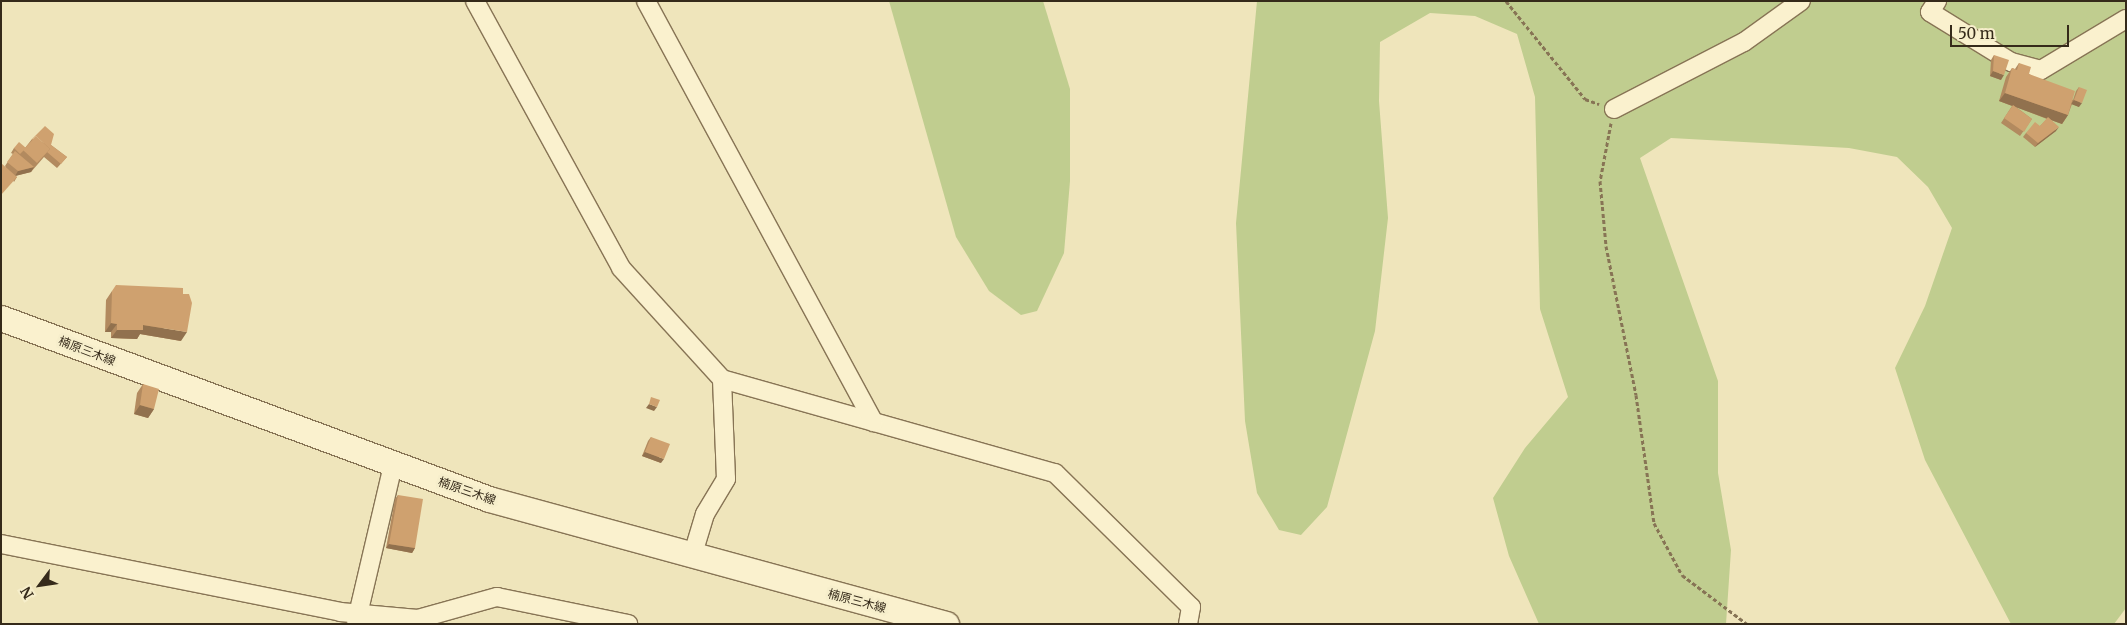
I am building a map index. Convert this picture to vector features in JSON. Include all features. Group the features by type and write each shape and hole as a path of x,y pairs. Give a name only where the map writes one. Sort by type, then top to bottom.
{"main road":[{"name":"楠原三木線","path":"1,318 393,465 546,517 946,624"}],"street":[{"path":"475,1 621,268 722,379 1055,473 1191,607 1188,624"},
{"path":"646,1 874,422"},
{"path":"1614,110 1744,42 1801,1"},
{"path":"1937,1 1930,12 2011,62 2041,70 2126,19"},
{"path":"692,557 705,514 726,479 722,379"},
{"path":"358,619 393,465"},
{"path":"1,544 358,619 418,619 497,597 628,624"}],"path":[{"path":"1506,1 1585,99 1614,110 1600,181 1606,246 1635,386 1654,522 1682,575 1747,624"}],"green space":[{"path":"889,1 1043,1 1070,89 1070,181 1064,253 1037,311 1021,315 989,291 956,237"},
{"path":"1257,1 2126,1 2126,608 2114,624 2011,624 1925,460 1895,368 1925,306 1952,228 1928,187 1897,157 1849,148 1671,138 1640,158 1718,381 1718,473 1731,550 1726,624 1539,624 1509,556 1493,498 1525,448 1568,397 1540,309 1535,97 1517,34 1475,16 1430,13 1380,42 1379,101 1388,218 1375,331 1327,507 1301,535 1279,530 1257,493 1245,421 1236,223"}],"building":[{"path":"1994,55 2009,60 2004,75 1993,71"},
{"path":"2019,63 2031,67 2029,74 2075,91 2068,115 2005,93 2012,68 2017,70"},
{"path":"2079,87 2087,90 2082,103 2074,100"},
{"path":"2013,105 2032,119 2024,132 2004,118"},
{"path":"2048,117 2059,127 2038,143 2026,133 2035,122 2040,126"},
{"path":"45,126 54,134 51,145 67,157 61,164 47,152 50,149 36,136 32,140"},
{"path":"36,136 50,149 37,163 23,150"},
{"path":"19,142 26,148 20,154 14,148"},
{"path":"15,151 34,167 18,171 7,162"},
{"path":"1,163 17,177 1,195"},
{"path":"116,285 183,288 183,294 189,294 192,303 187,332 143,325 143,330 117,330 117,324 111,323 112,291"},
{"path":"143,384 159,389 154,409 140,405"},
{"path":"651,397 660,400 657,407 649,404"},
{"path":"651,437 670,444 664,459 645,452"},
{"path":"398,495 423,499 415,548 389,544"}]}
